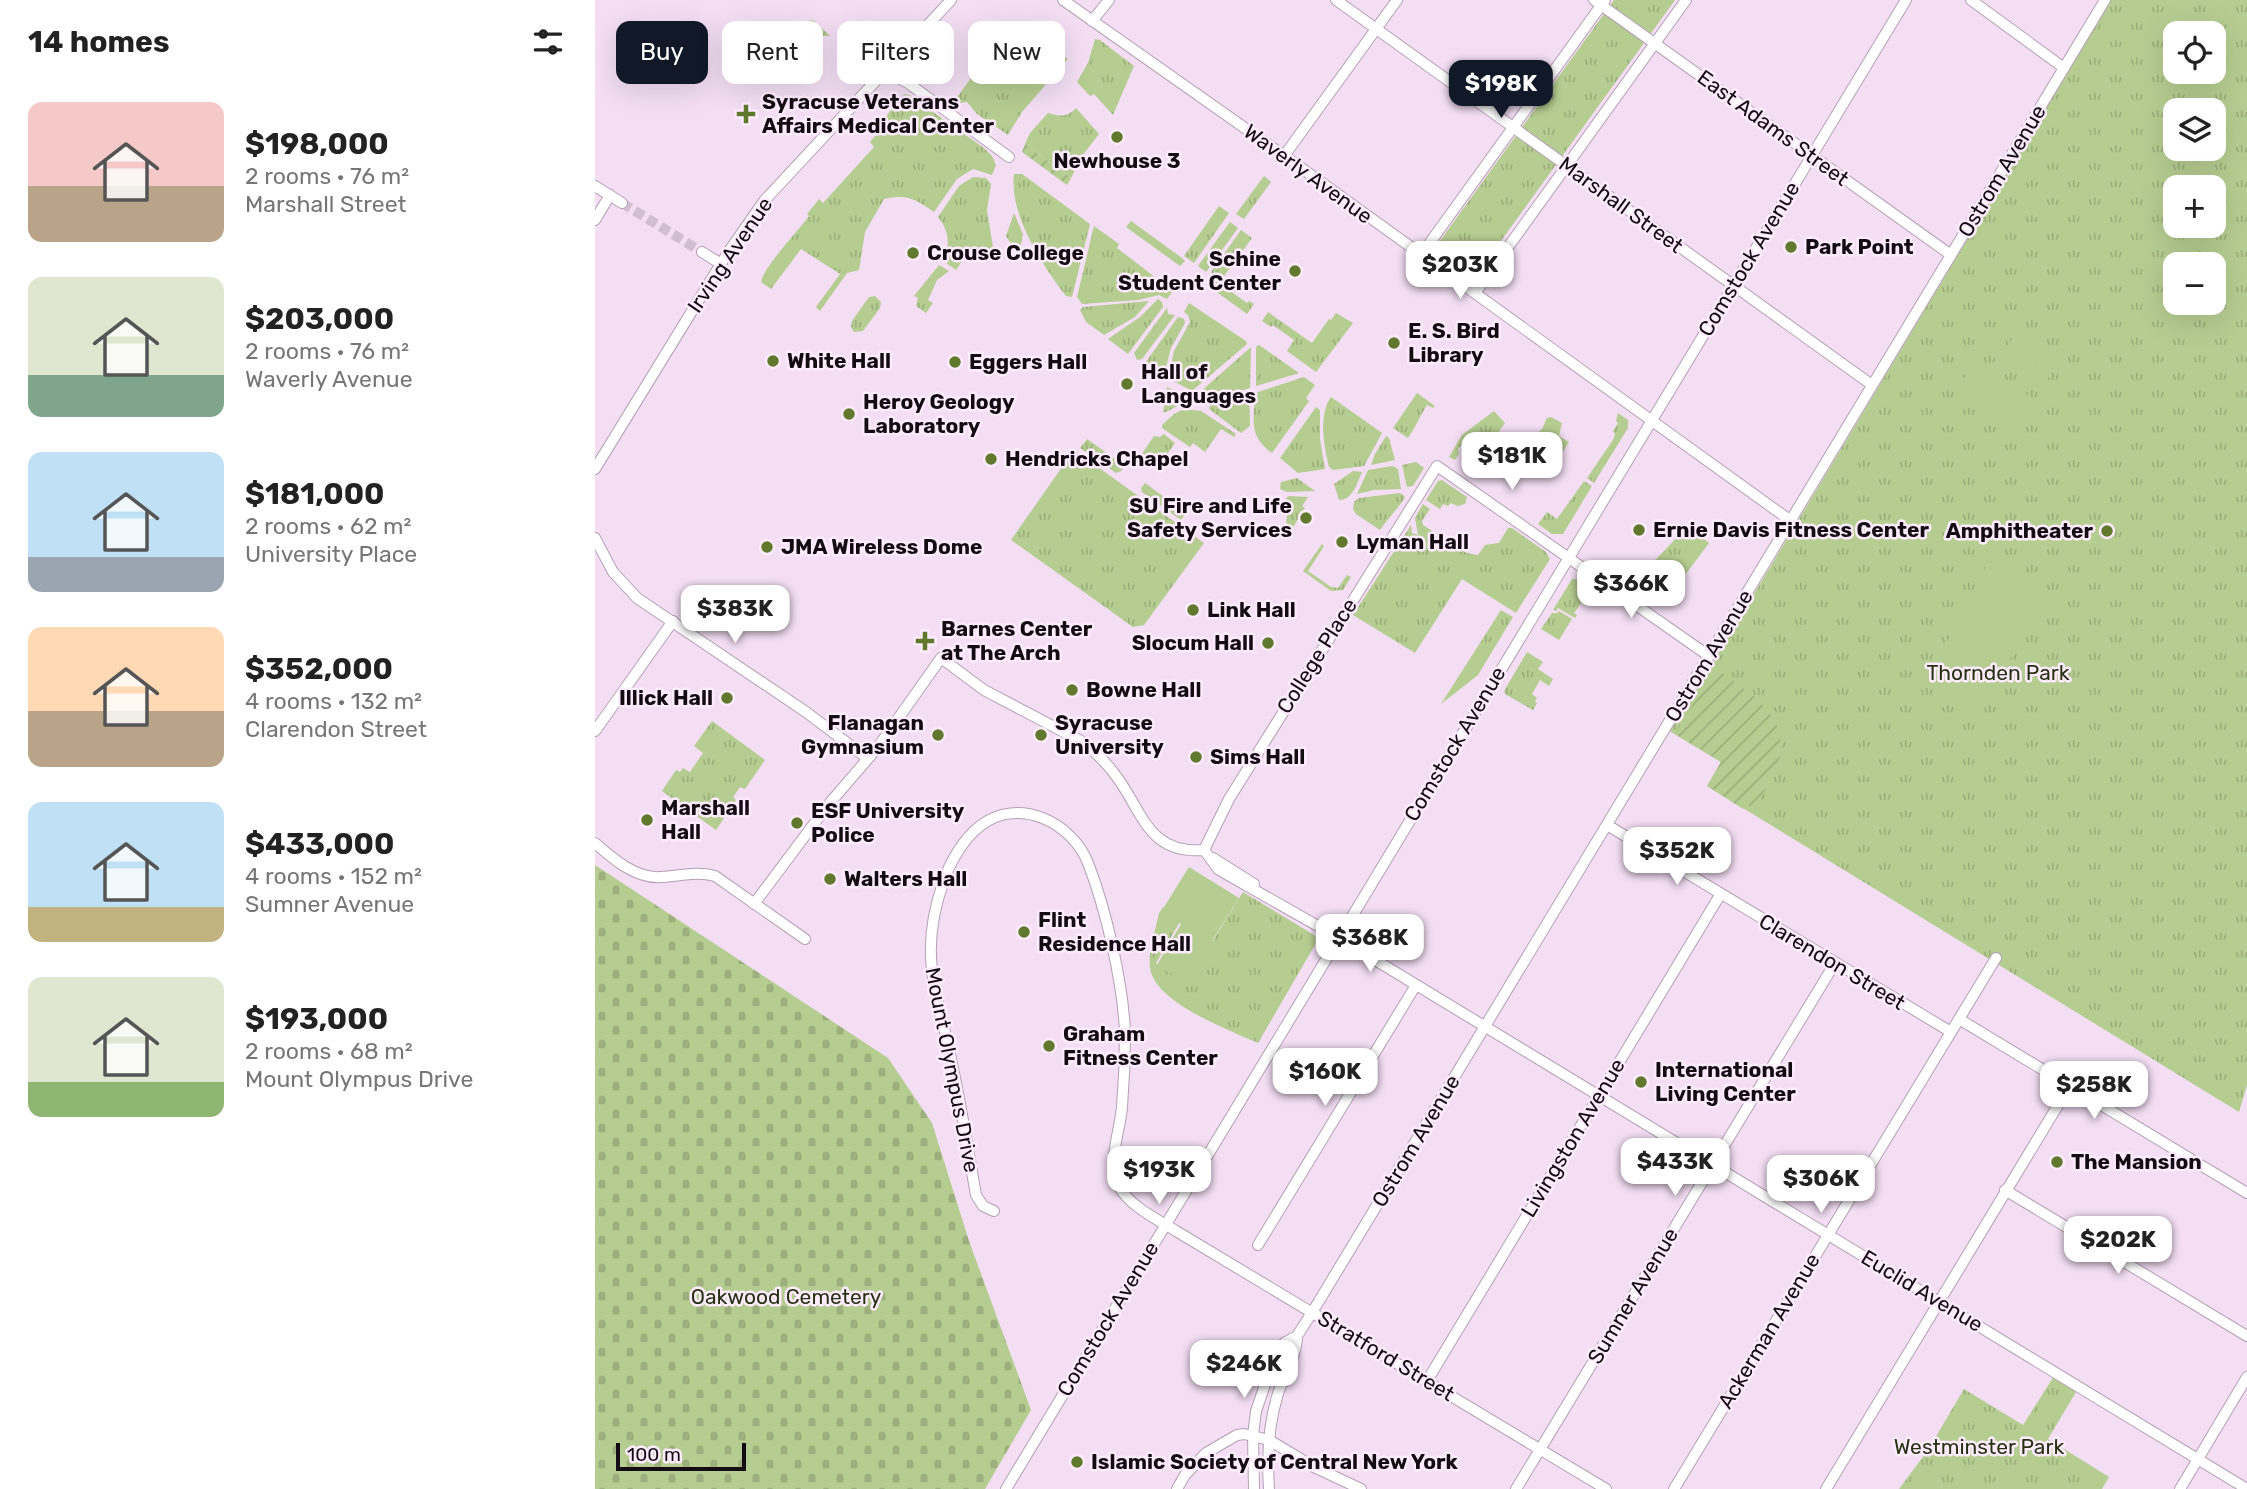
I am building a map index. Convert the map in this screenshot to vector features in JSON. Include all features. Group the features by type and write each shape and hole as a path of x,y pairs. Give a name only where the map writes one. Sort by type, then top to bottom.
{"street":[{"name":"Irving Avenue","path":"931,21 951,0"},
{"name":"Waverly Avenue","path":"1063,0 1285,156 1791,521"},
{"path":"1093,21 1109,0"},
{"name":"Marshall Street","path":"1336,0 1872,385"},
{"path":"1285,156 1397,0"},
{"path":"1475,293 1686,0"},
{"name":"Comstock Avenue","path":"1006,1489 1906,0"},
{"path":"1971,0 2064,68"},
{"name":"Ostrom Avenue","path":"1297,1336 2105,0"},
{"path":"1421,255 1515,128 1601,2"},
{"name":"East Adams Street","path":"1601,2 1951,255"},
{"name":"Irving Avenue","path":"595,469 721,264 764,201 873,84"},
{"path":"909,84 1009,157"},
{"path":"595,186 622,202"},
{"path":"595,220 610,195"},
{"path":"702,252 721,264"},
{"name":"College Place","path":"1207,854 1229,799 1437,466 1569,558"},
{"path":"595,541 623,585 637,598 806,712 867,758"},
{"path":"1569,558 1709,656"},
{"path":"595,731 673,621"},
{"path":"754,904 828,804 878,747 941,658 984,690 1094,750 1119,780 1151,833 1184,850 1207,854"},
{"name":"Mount Olympus Drive","path":"994,1211 983,1206 976,1195 951,1057 933,983 930,939 943,882 968,838 978,827 995,818 1027,814 1037,815 1056,824 1073,838 1086,857 1098,889 1119,987 1125,1031 1122,1110 1114,1170 1123,1192 1166,1224"},
{"name":"Clarendon Street","path":"1607,825 1951,1032"},
{"path":"595,843 638,874 658,878 703,873 715,876 805,939"},
{"name":"Euclid Avenue","path":"1207,854 1264,890 1273,899 2247,1489"},
{"name":"Livingston Avenue","path":"1427,1381 1720,895"},
{"name":"Ackerman Avenue","path":"1674,1489 1996,958"},
{"name":"Sumner Avenue","path":"1516,1489 1835,963"},
{"path":"1258,1245 1416,985"},
{"path":"1959,1019 2247,1193"},
{"path":"1826,1489 2069,1087"},
{"path":"2005,1190 2247,1336"},
{"name":"Stratford Street","path":"1166,1224 1606,1489"},
{"path":"1254,1489 1253,1435 1256,1411 1269,1373 1285,1343 1297,1336"},
{"path":"1269,1489 1269,1440 1276,1399 1297,1348 1297,1336"},
{"path":"2180,1489 2247,1377"},
{"path":"1177,1489 1185,1475 1206,1453 1237,1435 1253,1435 1269,1440 1305,1462 1361,1489"}],"green space":[{"path":"1614,0 1675,0 1477,274 1437,245"},
{"name":"Thornden Park","path":"2111,0 2247,0 2247,1085 2239,1112 1707,786 1721,762 1670,730"},
{"path":"1095,39 1134,66 1113,115 1094,94 1090,96 1077,82 1088,63"},
{"path":"968,82 1046,84 1022,112 1008,135 977,114 967,102 959,103 955,100"},
{"path":"904,94 984,148 996,165 992,175 973,169 957,179 934,212 911,199 884,199 865,232 859,270 847,273 820,311 816,307 840,274 801,249 771,289 761,282 768,268 819,199 823,203 874,147 870,142 879,125"},
{"path":"1076,108 1099,134 1082,156 1071,178 1025,144 1030,133 1048,113 1063,115"},
{"path":"1025,144 1071,178 1067,185 1022,152"},
{"path":"1014,174 1022,174 1090,224 1072,297 1066,296 1057,284 1029,239 1017,206"},
{"path":"1264,176 1271,182 1244,219 1236,214"},
{"path":"973,177 986,178 991,184 987,210 993,247 988,255 982,253 971,258 966,255 956,270 942,260 947,249 947,238 938,217 959,186"},
{"path":"1219,206 1229,213 1194,263 1184,256"},
{"path":"1014,213 1023,234 1019,257 1006,236"},
{"path":"1131,221 1185,261 1180,266 1126,227"},
{"path":"1230,222 1238,228 1206,272 1198,266"},
{"path":"1094,226 1119,244 1117,248 1173,291 1167,299 1159,295 1138,300 1082,304 1077,297"},
{"path":"1241,230 1252,238 1219,283 1247,303 1249,301 1254,304 1247,314 1211,288 1214,278 1211,272"},
{"path":"939,265 949,271 937,280 928,300 933,303 926,313 916,306 918,298 914,296"},
{"path":"875,296 881,302 880,308 863,331 854,332 852,321 869,297"},
{"path":"1158,299 1163,307 1128,354 1108,339 1140,317"},
{"path":"1149,301 1135,317 1104,335 1086,322 1080,310 1083,307"},
{"path":"1189,303 1247,344 1192,391 1168,378 1174,351 1190,322 1184,312"},
{"path":"1167,308 1168,314 1175,315 1142,359 1137,360 1134,353"},
{"path":"1268,312 1312,343 1336,313 1353,323 1316,372 1287,351 1294,340 1273,325 1271,327 1262,321"},
{"path":"1178,317 1184,319 1185,323 1171,348 1162,376 1143,366"},
{"path":"1999,325 2011,333 1994,359 1982,351"},
{"path":"2014,335 2026,343 2010,369 1998,361"},
{"path":"1259,345 1299,373 1256,386 1256,347"},
{"path":"2030,345 2042,353 2025,379 2013,371"},
{"path":"1251,347 1250,388 1217,398 1200,395 1200,392"},
{"path":"2046,355 2058,363 2041,389 2029,381"},
{"path":"1974,363 1986,370 1969,396 1957,389"},
{"path":"1992,371 2007,381 1987,411 1972,401"},
{"path":"1304,377 1315,385 1306,398 1309,401 1272,453 1259,440 1254,427 1255,393"},
{"path":"2007,381 2037,401 2017,431 1988,411"},
{"path":"1167,387 1181,393 1182,397 1177,406 1163,413"},
{"path":"1417,393 1435,406 1433,408 1427,405 1408,438 1393,428"},
{"path":"1249,394 1250,426 1241,433 1209,409 1210,405"},
{"path":"1331,397 1382,433 1364,466 1333,470 1329,467 1323,422"},
{"path":"1316,407 1320,410 1320,439 1325,469 1298,473 1280,458"},
{"path":"1184,409 1201,411 1236,434 1234,437 1221,429 1205,452 1193,443 1190,447 1162,428 1174,414"},
{"path":"1494,411 1505,423 1489,446 1471,434 1458,449 1459,454 1455,460 1449,457 1462,435"},
{"path":"1618,413 1628,420 1628,428 1594,483 1587,478 1613,440"},
{"path":"1551,417 1562,423 1559,436 1569,442 1558,459 1546,454 1532,438 1542,429 1547,418"},
{"path":"1164,434 1175,443 1165,457 1160,457 1152,468 1139,461 1154,436 1160,437"},
{"path":"1386,436 1389,438 1395,460 1371,465 1375,454"},
{"path":"1087,439 1125,466 1121,471 1116,473 1080,448"},
{"path":"1528,442 1534,445 1545,459 1557,463 1558,468 1554,475 1530,472 1526,463 1518,458"},
{"path":"1074,450 1204,543 1144,625 1133,627 1011,540"},
{"path":"1416,462 1424,468 1413,486 1407,487 1402,465"},
{"path":"1393,466 1398,469 1401,489 1357,494 1368,470"},
{"path":"1353,471 1362,472 1356,486 1348,497 1339,500 1334,484"},
{"path":"1297,478 1315,491 1287,492 1280,489 1281,482"},
{"path":"1442,480 1467,497 1465,504 1443,504 1440,509 1426,500 1438,481"},
{"path":"1584,481 1592,486 1563,534 1552,534 1538,524 1547,512 1557,519"},
{"path":"1145,483 1186,513 1181,520 1142,492 1141,488"},
{"path":"1400,493 1405,497 1380,530 1356,514 1353,509 1354,502 1359,498"},
{"path":"1308,497 1302,506 1305,508 1292,529 1286,523 1286,498"},
{"path":"1423,504 1430,509 1422,521 1423,525 1467,553 1478,555 1485,545 1499,543 1508,528 1512,528 1546,552 1550,559 1516,613 1462,579 1415,653 1353,615 1411,525 1412,533 1418,535 1415,518"},
{"path":"1688,526 1709,543 1673,591 1648,597 1631,585"},
{"path":"1322,544 1324,546 1308,571 1331,587 1338,588 1347,575 1351,577 1343,590 1331,591 1303,571"},
{"path":"1990,558 2047,587 1982,714 1925,685"},
{"path":"1572,579 1595,593 1592,597 1587,595 1574,613 1577,615 1575,618 1558,608 1553,610"},
{"path":"1501,610 1513,617 1478,675 1441,704"},
{"path":"1559,611 1572,619 1559,640 1541,629 1552,613"},
{"path":"1527,652 1543,662 1538,669 1553,679 1549,686 1540,680 1532,694 1537,698 1533,710 1504,691"},
{"path":"1715,668 1763,705 1778,730 1781,744 1779,760 1755,810 1746,804 1743,809 1707,786 1721,762 1675,734"},
{"path":"712,721 765,760 745,789 740,787 733,797 736,800 716,830 662,791 676,770 680,772 683,768 690,772 703,753 694,746"},
{"name":"Oakwood Cemetery","path":"595,865 888,1058 932,1123 969,1241 1031,1410 985,1489 595,1489"},
{"path":"1189,867 1239,898 1212,941 1219,947 1194,988 1157,965 1181,924 1161,912"},
{"path":"1243,892 1319,938 1258,1043 1178,1003 1154,980 1150,967 1153,940 1163,907 1182,918 1156,963 1193,985 1216,945 1212,942"},
{"name":"Westminster Park","path":"2056,1373 2079,1387 2048,1439 2109,1477 2102,1489 1899,1489 1928,1450 1964,1389 2023,1425"}],"tunnel":[{"path":"622,203 702,252"}],"place":[{"name":"Syracuse Veterans Affairs Medical Center","path":"746,114"},
{"name":"Newhouse 3","path":"1117,137"},
{"name":"Park Point","path":"1791,247"},
{"name":"Crouse College","path":"913,253"},
{"name":"Schine Student Center","path":"1295,271"},
{"name":"E. S. Bird Library","path":"1394,343"},
{"name":"White Hall","path":"773,361"},
{"name":"Eggers Hall","path":"955,362"},
{"name":"Hall of Languages","path":"1127,384"},
{"name":"Heroy Geology Laboratory","path":"849,414"},
{"name":"Hendricks Chapel","path":"991,459"},
{"name":"SU Fire and Life Safety Services","path":"1306,518"},
{"name":"Ernie Davis Fitness Center","path":"1639,530"},
{"name":"Amphitheater","path":"2107,531"},
{"name":"Lyman Hall","path":"1342,542"},
{"name":"JMA Wireless Dome","path":"767,547"},
{"name":"Link Hall","path":"1193,610"},
{"name":"Barnes Center at The Arch","path":"925,641"},
{"name":"Slocum Hall","path":"1268,643"},
{"name":"Bowne Hall","path":"1072,690"},
{"name":"Illick Hall","path":"727,698"},
{"name":"Flanagan Gymnasium","path":"938,735"},
{"name":"Syracuse University","path":"1041,735"},
{"name":"Sims Hall","path":"1196,757"},
{"name":"Marshall Hall","path":"647,820"},
{"name":"ESF University Police","path":"797,823"},
{"name":"Walters Hall","path":"830,879"},
{"name":"Flint Residence Hall","path":"1024,932"},
{"name":"Graham Fitness Center","path":"1049,1046"},
{"name":"International Living Center","path":"1641,1082"},
{"name":"The Mansion","path":"2057,1162"},
{"name":"Islamic Society of Central New York","path":"1077,1462"}]}
